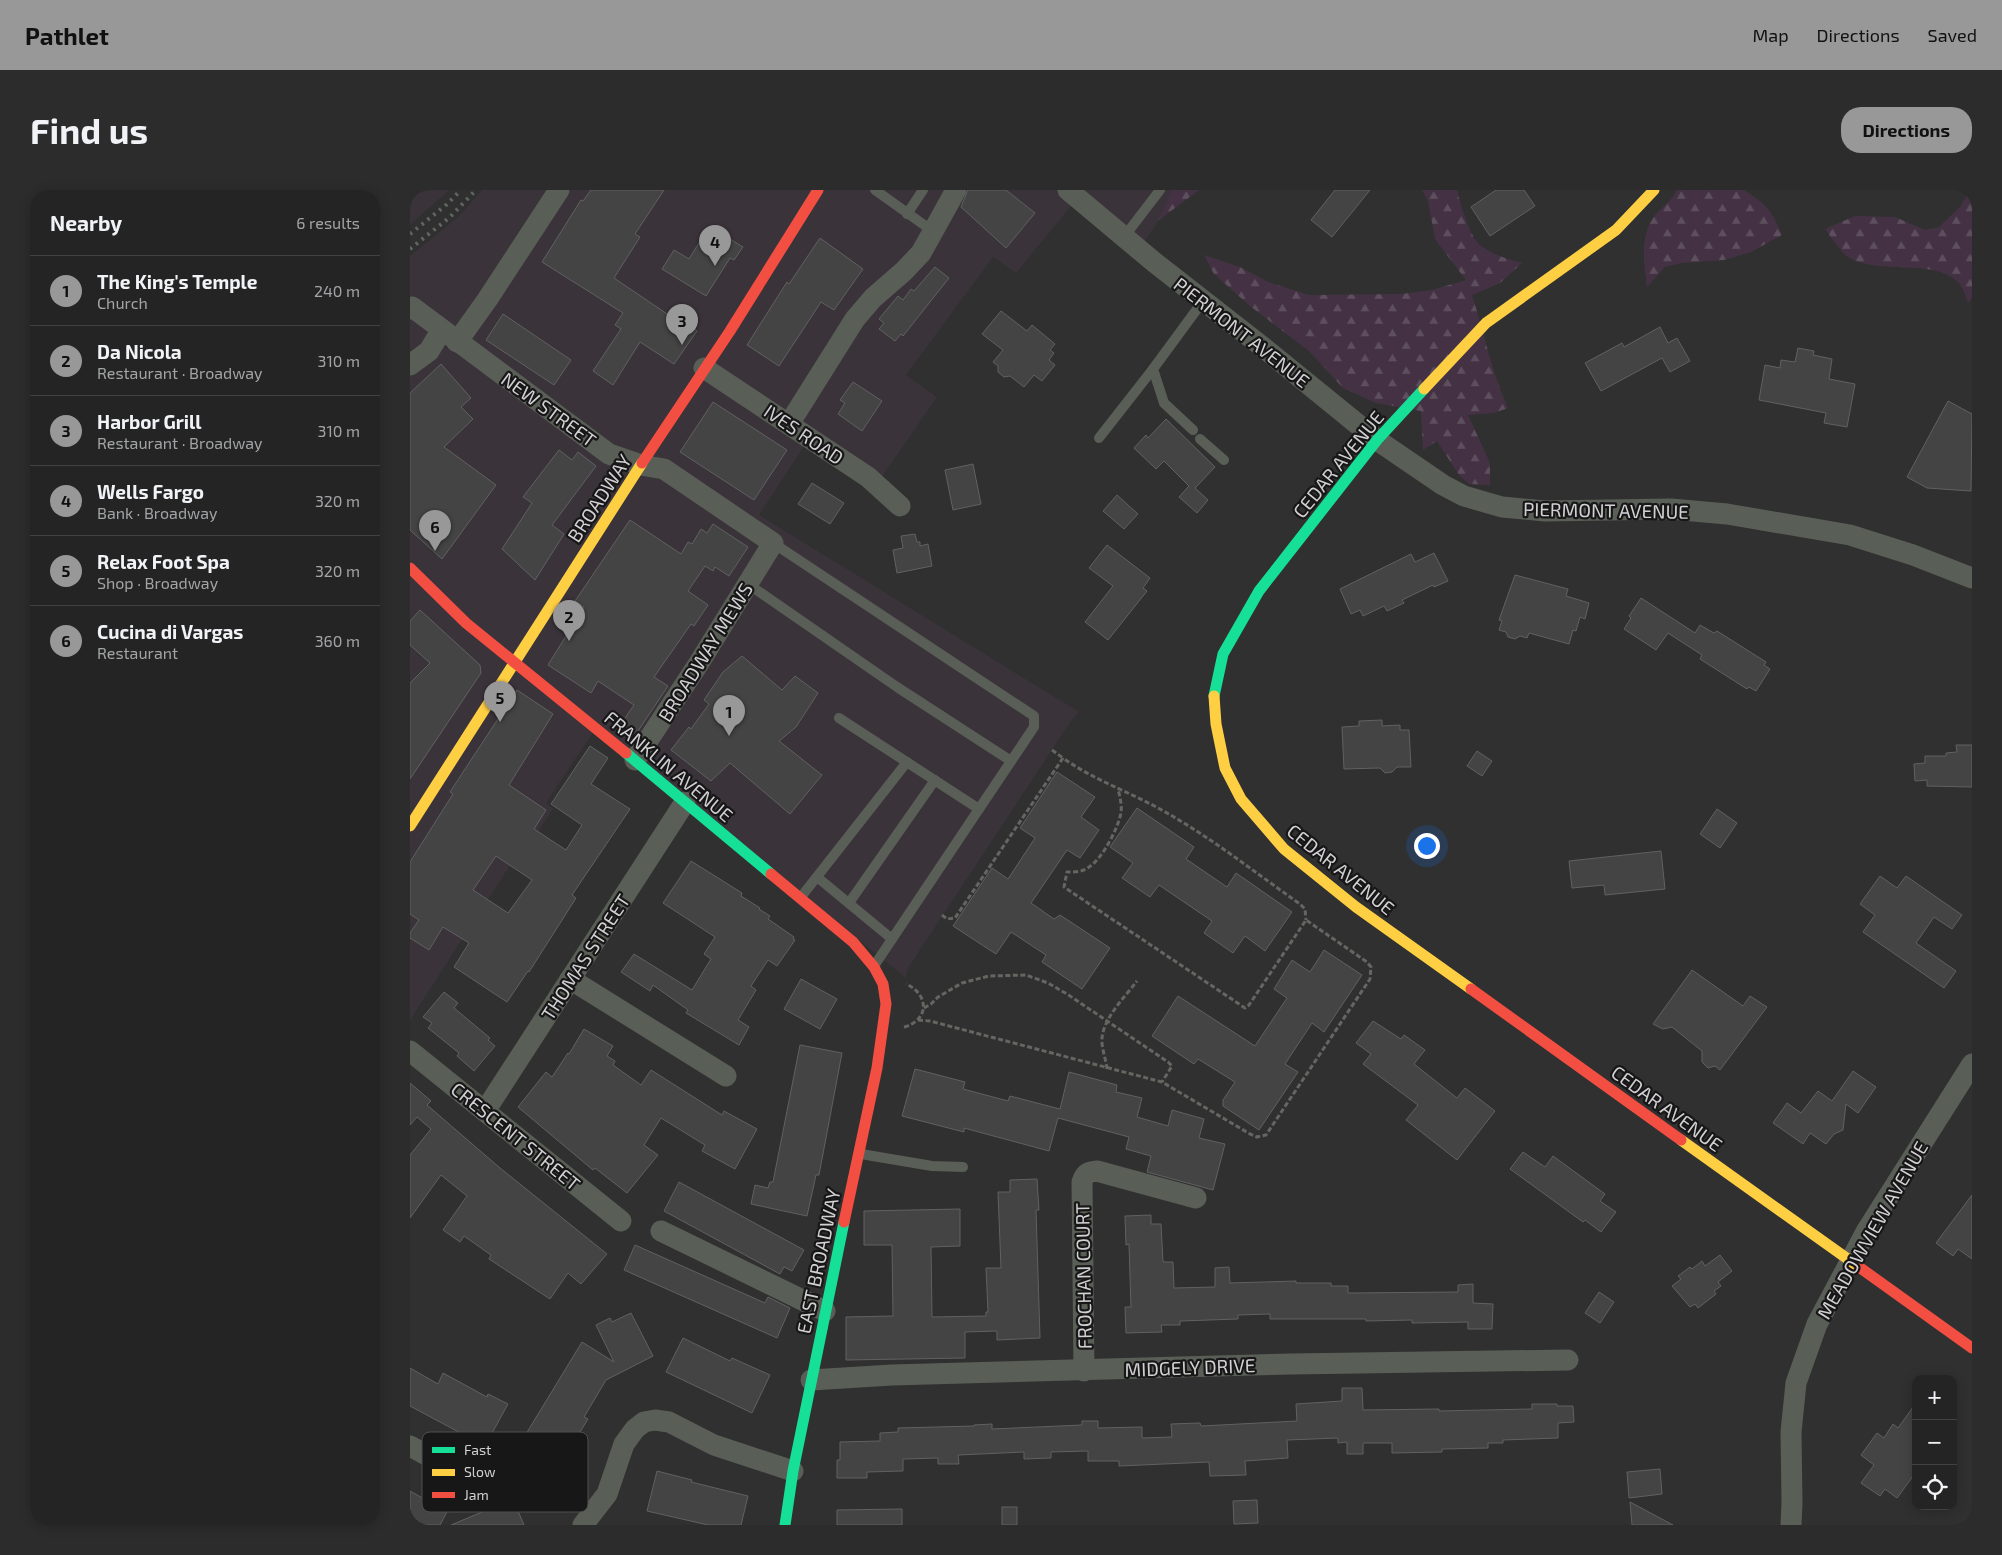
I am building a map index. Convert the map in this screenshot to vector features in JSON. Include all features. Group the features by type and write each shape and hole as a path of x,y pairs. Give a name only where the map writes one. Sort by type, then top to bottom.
{"street":[{"path":"410,366 449,336 487,300 559,190"},
{"name":"BROADWAY","path":"410,826 514,661 730,331 818,190"},
{"path":"789,424 855,319 873,298 904,271 921,253 956,190"},
{"name":"CEDAR AVENUE","path":"1654,190 1616,230 1486,323 1377,440 1259,591 1223,654 1214,696 1216,724 1225,768 1241,799 1284,849 1356,907 1972,1348"},
{"name":"PIERMONT AVENUE","path":"1073,191 1124,237 1377,440 1443,485 1464,496 1502,507 1545,511 1671,509 1727,514 1850,535 1913,555 1972,578"},
{"name":"NEW STREET","path":"411,308 609,454 641,465 664,469 773,543"},
{"name":"IVES ROAD","path":"704,368 868,477 900,506"},
{"name":"BROADWAY MEWS","path":"635,760 699,663 773,543"},
{"name":"FRANKLIN AVENUE","path":"410,568 466,623 635,760 853,942 874,966 883,984 886,1004"},
{"name":"THOMAS STREET","path":"485,1111 685,802"},
{"path":"570,979 726,1076"},
{"name":"EAST BROADWAY","path":"785,1525 793,1471 811,1380 877,1068 886,1004"},
{"name":"CRESCENT STREET","path":"410,1051 621,1222"},
{"name":"MEADOWVIEW AVENUE","path":"1791,1525 1791,1432 1796,1383 1817,1324 1867,1230 1972,1064"},
{"name":"FROCHAN COURT","path":"1084,1371 1082,1182 1088,1172 1097,1171 1196,1198"},
{"path":"661,1231 825,1311"},
{"name":"MIDGELY DRIVE","path":"811,1380 892,1375 1291,1364 1568,1360"},
{"path":"583,1525 607,1494 624,1444 634,1429 644,1422 655,1420 669,1422 714,1445 793,1471"},
{"path":"410,1446 422,1453"}],"lane":[{"path":"875,190 934,232"},
{"path":"908,214 923,190"},
{"path":"1124,237 1160,190"},
{"path":"1099,438 1203,301"},
{"path":"1153,369 1164,404 1193,430"},
{"path":"1200,439 1224,460"},
{"path":"773,543 1034,716 1034,727 874,966"},
{"path":"748,584 897,687 1011,761"},
{"path":"839,718 979,809"},
{"path":"800,898 907,762"},
{"path":"850,904 935,780"},
{"path":"817,877 892,939"},
{"path":"860,1154 932,1166 963,1167"}],"path":[{"path":"1052,750 1118,789 1129,792 1170,814 1305,909 1306,920 1249,1005 1245,1008 1064,887 1067,872 1077,872 1090,867 1105,848 1117,826 1121,812 1118,789"},
{"path":"942,915 951,919 958,913 1063,758"},
{"path":"918,1020 930,1021 1162,1082 1250,1134 1257,1137 1266,1135 1365,987 1372,973 1367,962 1306,920"},
{"path":"900,1028 913,1024 918,1020 924,1008 947,991 969,981 989,976 1026,975 1048,983 1172,1066 1162,1082"},
{"path":"1107,1069 1102,1038 1107,1022 1137,981"},
{"path":"900,983 907,984 918,992 924,1008"}],"shaded area":[{"path":"410,190 449,190 410,225"},
{"path":"482,190 1180,190 1141,246 1081,194 1016,273 993,257 906,375 937,397 879,481 810,437 759,515 1079,712 1071,721 908,968 906,978 596,728 546,803 553,809 536,835 531,833 410,1020 410,256 457,218"}],"green space":[{"path":"1172,190 1199,190 1159,220"},
{"path":"1422,190 1457,190 1468,226 1479,244 1493,253 1522,263 1500,283 1472,295 1493,367 1508,408 1494,413 1468,415 1490,463 1490,485 1469,484 1459,475 1437,441 1423,450 1421,411 1376,403 1343,388 1309,351 1250,306 1214,274 1204,255 1240,267 1268,282 1309,295 1401,294 1432,290 1466,280 1435,239 1428,201"},
{"path":"1677,190 1746,190 1768,209 1782,235 1751,252 1724,260 1681,263 1665,267 1647,287 1644,249 1647,231 1656,214"},
{"path":"1970,190 1972,190 1972,298 1968,303 1960,284 1947,275 1920,268 1876,266 1862,263 1843,253 1825,229 1855,216 1895,217 1925,230 1939,227 1960,207"}],"building":[{"path":"591,190 664,190 635,234 640,237 614,278 673,318 675,316 697,331 674,364 640,342 613,385 593,371 621,329 615,325 623,313 542,262 581,200 583,201"},
{"path":"968,190 1006,190 1035,213 1006,248 961,207"},
{"path":"1335,190 1370,190 1332,237 1311,220"},
{"path":"1496,190 1524,190 1535,206 1490,236 1471,207"},
{"path":"707,230 728,243 730,239 743,247 734,260 730,258 706,296 662,269 674,250 689,259"},
{"path":"820,238 863,269 834,310 821,302 779,366 747,345 787,282 789,284"},
{"path":"935,267 949,278 903,336 901,334 895,341 879,329 884,323 879,319 898,296 903,300 911,289 914,291"},
{"path":"1001,311 1027,331 1032,325 1055,344 1050,350 1054,353 1049,360 1055,365 1042,381 1034,375 1024,387 1010,376 1004,377 998,372 998,366 993,362 1003,350 982,334"},
{"path":"503,314 571,360 554,385 486,340"},
{"path":"1660,327 1668,343 1677,338 1690,361 1670,372 1662,358 1601,391 1585,363 1622,343 1624,347"},
{"path":"1798,348 1814,351 1813,355 1832,359 1829,379 1855,384 1847,427 1824,423 1826,413 1759,400 1765,365 1780,368 1781,360 1795,362"},
{"path":"441,364 471,398 461,407 473,419 444,447 496,485 442,559 410,530 410,393"},
{"path":"853,382 882,401 862,431 838,414 845,403 840,400"},
{"path":"1948,401 1972,414 1971,491 1927,488 1907,477"},
{"path":"713,402 787,450 754,500 680,452"},
{"path":"1166,419 1215,467 1195,488 1208,500 1197,513 1179,497 1189,486 1164,461 1156,469 1134,448 1146,435 1148,438"},
{"path":"559,450 572,460 578,452 596,466 552,525 564,534 535,580 502,549 532,503 523,497"},
{"path":"973,464 981,504 953,510 945,470"},
{"path":"812,483 844,503 830,524 798,504"},
{"path":"1117,495 1138,514 1124,529 1103,511"},
{"path":"630,520 681,554 688,542 692,544 701,529 707,533 713,524 748,547 729,576 715,567 713,571 705,566 688,591 708,605 694,626 691,624 654,677 668,686 636,734 621,724 634,705 598,681 591,693 548,665 584,607 575,601"},
{"path":"915,534 917,542 920,542 920,546 928,544 932,566 897,573 893,550 903,548 901,536"},
{"path":"1107,545 1150,578 1143,588 1147,591 1108,640 1085,622 1113,586 1089,568"},
{"path":"1434,553 1448,581 1434,587 1433,585 1402,600 1404,603 1387,611 1384,606 1363,616 1360,610 1351,614 1340,589 1411,554 1415,562"},
{"path":"1515,575 1568,589 1566,596 1589,603 1585,619 1580,617 1576,631 1573,630 1569,644 1529,633 1527,638 1520,636 1515,639 1508,637 1506,632 1499,630 1502,621 1499,620"},
{"path":"1641,598 1695,633 1700,625 1714,633 1717,631 1766,662 1764,665 1770,669 1756,691 1749,687 1747,689 1700,659 1702,655 1668,633 1656,650 1624,629 1631,618 1629,616"},
{"path":"420,610 480,665 481,673 410,779 410,683 430,663 410,645 410,621"},
{"path":"742,656 782,690 795,676 818,693 796,727 779,741 822,775 790,814 730,763 711,781 671,750 689,727 691,729 709,704 704,700 723,672"},
{"path":"517,690 553,714 509,785 546,810 534,829 566,850 582,825 551,804 590,746 608,758 591,784 630,809 572,895 576,898 529,972 507,1002 454,967 469,943 443,927 429,950 410,938 410,933 419,920 410,914 410,862 453,794 450,792","holes":["496,856 532,880 508,913 473,890"]},
{"path":"1382,720 1382,726 1400,725 1400,730 1409,730 1411,767 1397,767 1392,772 1385,773 1380,768 1344,769 1342,727 1359,726 1359,721"},
{"path":"1956,745 1972,745 1972,787 1927,786 1927,780 1915,781 1914,764 1925,763 1925,756 1946,756 1946,753 1957,752"},
{"path":"1477,751 1492,761 1482,776 1467,766"},
{"path":"1057,772 1095,797 1081,817 1099,830 1080,858 1067,850 1031,903 1054,919 1060,915 1110,948 1082,989 1042,962 1046,955 1011,932 996,954 953,926 992,868 1008,879 1035,838 1020,828"},
{"path":"1137,808 1194,847 1186,859 1227,887 1236,873 1292,912 1265,951 1245,936 1233,953 1204,933 1212,921 1159,885 1150,897 1122,878 1133,863 1110,847"},
{"path":"1717,809 1737,823 1720,848 1700,834"},
{"path":"1661,851 1665,889 1605,895 1604,885 1572,888 1569,861"},
{"path":"691,861 742,893 741,896 770,916 768,919 794,937 793,939 795,940 777,966 768,960 751,986 756,990 738,1020 749,1027 739,1045 686,1013 688,1010 653,985 650,991 621,972 634,954 692,990 711,959 704,954 715,937 663,903"},
{"path":"1880,876 1897,888 1906,876 1962,915 1952,929 1934,917 1916,943 1956,971 1944,988 1863,932 1875,915 1860,904"},
{"path":"1324,950 1362,975 1324,1032 1312,1023 1285,1064 1298,1072 1259,1130 1223,1106 1223,1100 1235,1082 1198,1059 1194,1064 1152,1036 1178,996 1255,1046 1287,998 1274,989 1292,960 1310,972"},
{"path":"1692,970 1743,1006 1750,996 1767,1007 1720,1070 1715,1066 1708,1068 1702,1062 1702,1051 1672,1027 1663,1029 1653,1024"},
{"path":"801,979 837,999 820,1029 784,1009"},
{"path":"444,992 458,1003 454,1008 490,1038 488,1040 495,1046 474,1071 457,1056 459,1053 428,1028 432,1023 423,1017"},
{"path":"1373,1021 1401,1039 1404,1035 1425,1050 1414,1064 1457,1098 1465,1088 1495,1111 1457,1160 1406,1120 1418,1105 1363,1064 1371,1054 1356,1043"},
{"path":"584,1029 613,1046 607,1056 615,1061 613,1065 641,1085 651,1070 722,1115 724,1111 757,1129 735,1169 702,1151 705,1145 661,1118 644,1145 658,1155 627,1193 595,1168 593,1170 518,1107 546,1072 552,1077"},
{"path":"800,1045 842,1053 819,1175 816,1175 807,1216 751,1204 755,1185 768,1188 770,1182 773,1182"},
{"path":"915,1069 965,1082 963,1089 1008,1101 1010,1096 1060,1109 1069,1072 1117,1085 1116,1092 1142,1098 1137,1117 1168,1126 1172,1110 1204,1119 1199,1138 1225,1144 1213,1190 1147,1172 1151,1156 1126,1149 1129,1137 1058,1118 1049,1151 964,1128 964,1132 902,1116"},
{"path":"1853,1071 1876,1087 1858,1113 1846,1104 1843,1130 1834,1134 1826,1144 1810,1133 1803,1144 1773,1123 1787,1103 1801,1113 1818,1091 1832,1101"},
{"path":"410,1083 431,1101 427,1105 500,1168 607,1254 581,1284 568,1273 550,1299 489,1259 491,1255 464,1236 460,1242 443,1230 467,1196 441,1175 410,1218 410,1155 431,1129 417,1117 410,1125"},
{"path":"1523,1152 1545,1167 1553,1156 1605,1194 1600,1201 1616,1212 1601,1232 1585,1220 1583,1222 1510,1169"},
{"path":"1037,1179 1039,1210 1036,1210 1040,1338 997,1340 997,1331 965,1332 965,1358 846,1360 846,1317 893,1316 892,1245 864,1245 864,1211 960,1209 960,1246 931,1247 932,1317 986,1316 986,1312 988,1312 986,1268 1001,1268 998,1192 1010,1192 1010,1180"},
{"path":"679,1182 804,1250 792,1271 784,1267 780,1274 664,1211"},
{"path":"1972,1195 1972,1259 1958,1249 1953,1256 1936,1243"},
{"path":"1151,1215 1151,1224 1161,1224 1163,1262 1173,1262 1174,1288 1215,1287 1215,1268 1229,1267 1230,1283 1296,1281 1296,1283 1331,1283 1331,1286 1348,1286 1348,1293 1458,1292 1458,1285 1473,1284 1473,1303 1493,1304 1492,1329 1468,1329 1468,1322 1412,1323 1412,1320 1270,1319 1270,1314 1238,1315 1238,1319 1180,1321 1180,1325 1161,1325 1162,1332 1126,1333 1125,1307 1131,1307 1129,1244 1126,1245 1125,1216"},
{"path":"635,1245 765,1303 768,1297 790,1308 777,1338 624,1270"},
{"path":"1720,1255 1732,1271 1718,1282 1721,1286 1714,1291 1716,1294 1698,1308 1695,1304 1690,1307 1672,1286 1681,1279 1678,1276 1690,1267 1692,1269 1702,1261 1705,1266"},
{"path":"1599,1292 1614,1302 1600,1323 1585,1313"},
{"path":"631,1313 653,1356 606,1380 584,1417 588,1419 580,1432 527,1432 582,1342 614,1362 596,1325 610,1318 612,1322"},
{"path":"683,1338 730,1361 732,1358 770,1375 752,1413 666,1372"},
{"path":"410,1368 438,1384 443,1373 487,1397 488,1394 508,1404 493,1432 459,1432 410,1406"},
{"path":"1342,1388 1362,1388 1363,1410 1532,1409 1532,1404 1557,1404 1557,1406 1573,1406 1574,1422 1558,1423 1558,1438 1503,1440 1503,1443 1488,1443 1488,1448 1442,1449 1442,1452 1392,1453 1392,1443 1363,1443 1363,1454 1347,1454 1347,1442 1338,1443 1338,1438 1287,1440 1288,1458 1245,1461 1246,1475 1210,1476 1209,1462 1119,1466 1119,1461 1088,1461 1088,1451 1051,1452 1051,1458 1024,1459 1024,1452 958,1455 959,1464 938,1464 938,1458 903,1459 903,1471 867,1472 867,1478 837,1478 840,1442 880,1441 880,1433 898,1432 898,1428 992,1424 992,1429 1082,1425 1082,1421 1098,1421 1098,1428 1142,1427 1142,1438 1172,1437 1171,1424 1200,1423 1201,1426 1297,1421 1296,1404 1342,1401"},
{"path":"1912,1409 1912,1477 1897,1498 1885,1489 1880,1496 1861,1483 1874,1465 1861,1455 1877,1433 1884,1438 1893,1424 1898,1428"},
{"path":"1660,1469 1662,1494 1629,1498 1627,1472"},
{"path":"657,1471 692,1480 691,1482 748,1496 741,1525 708,1525 647,1511"},
{"path":"410,1491 422,1498 422,1512 447,1512 440,1525 410,1525"},
{"path":"1257,1500 1258,1523 1234,1524 1233,1501"},
{"path":"1630,1502 1673,1525 1632,1525"},
{"path":"1002,1507 1017,1507 1017,1525 1002,1525"},
{"path":"902,1509 902,1525 837,1525 837,1510"},
{"path":"482,1512 518,1512 524,1525 451,1525"}],"railway":[{"path":"410,234 446,205 461,190"},
{"path":"410,249 450,217 476,190"}],"traffic: fast":[{"path":"1214,696 1223,654 1259,591 1377,440 1424,389"},
{"path":"626,753 771,874"},
{"path":"785,1525 793,1471 844,1222"}],"traffic: slow":[{"path":"1424,389 1486,323 1616,230 1654,190"},
{"path":"410,826 642,463"},
{"path":"1214,696 1216,724 1225,768 1241,799 1284,849 1356,907 1471,989"},
{"path":"1681,1140 1859,1267"}],"traffic: jam":[{"path":"642,463 730,331 818,190"},
{"path":"410,568 466,623 626,753"},
{"path":"771,874 853,942 874,967 883,984 886,1004 877,1068 844,1222"},
{"path":"1471,989 1681,1140"},
{"path":"1859,1267 1972,1348"}],"place":[{"name":"Wells Fargo","path":"715,266"},
{"name":"Harbor Grill","path":"682,345"},
{"name":"Cucina di Vargas","path":"435,551"},
{"name":"Da Nicola","path":"569,641"},
{"name":"Relax Foot Spa","path":"500,722"},
{"name":"The King's Temple","path":"729,736"}]}
